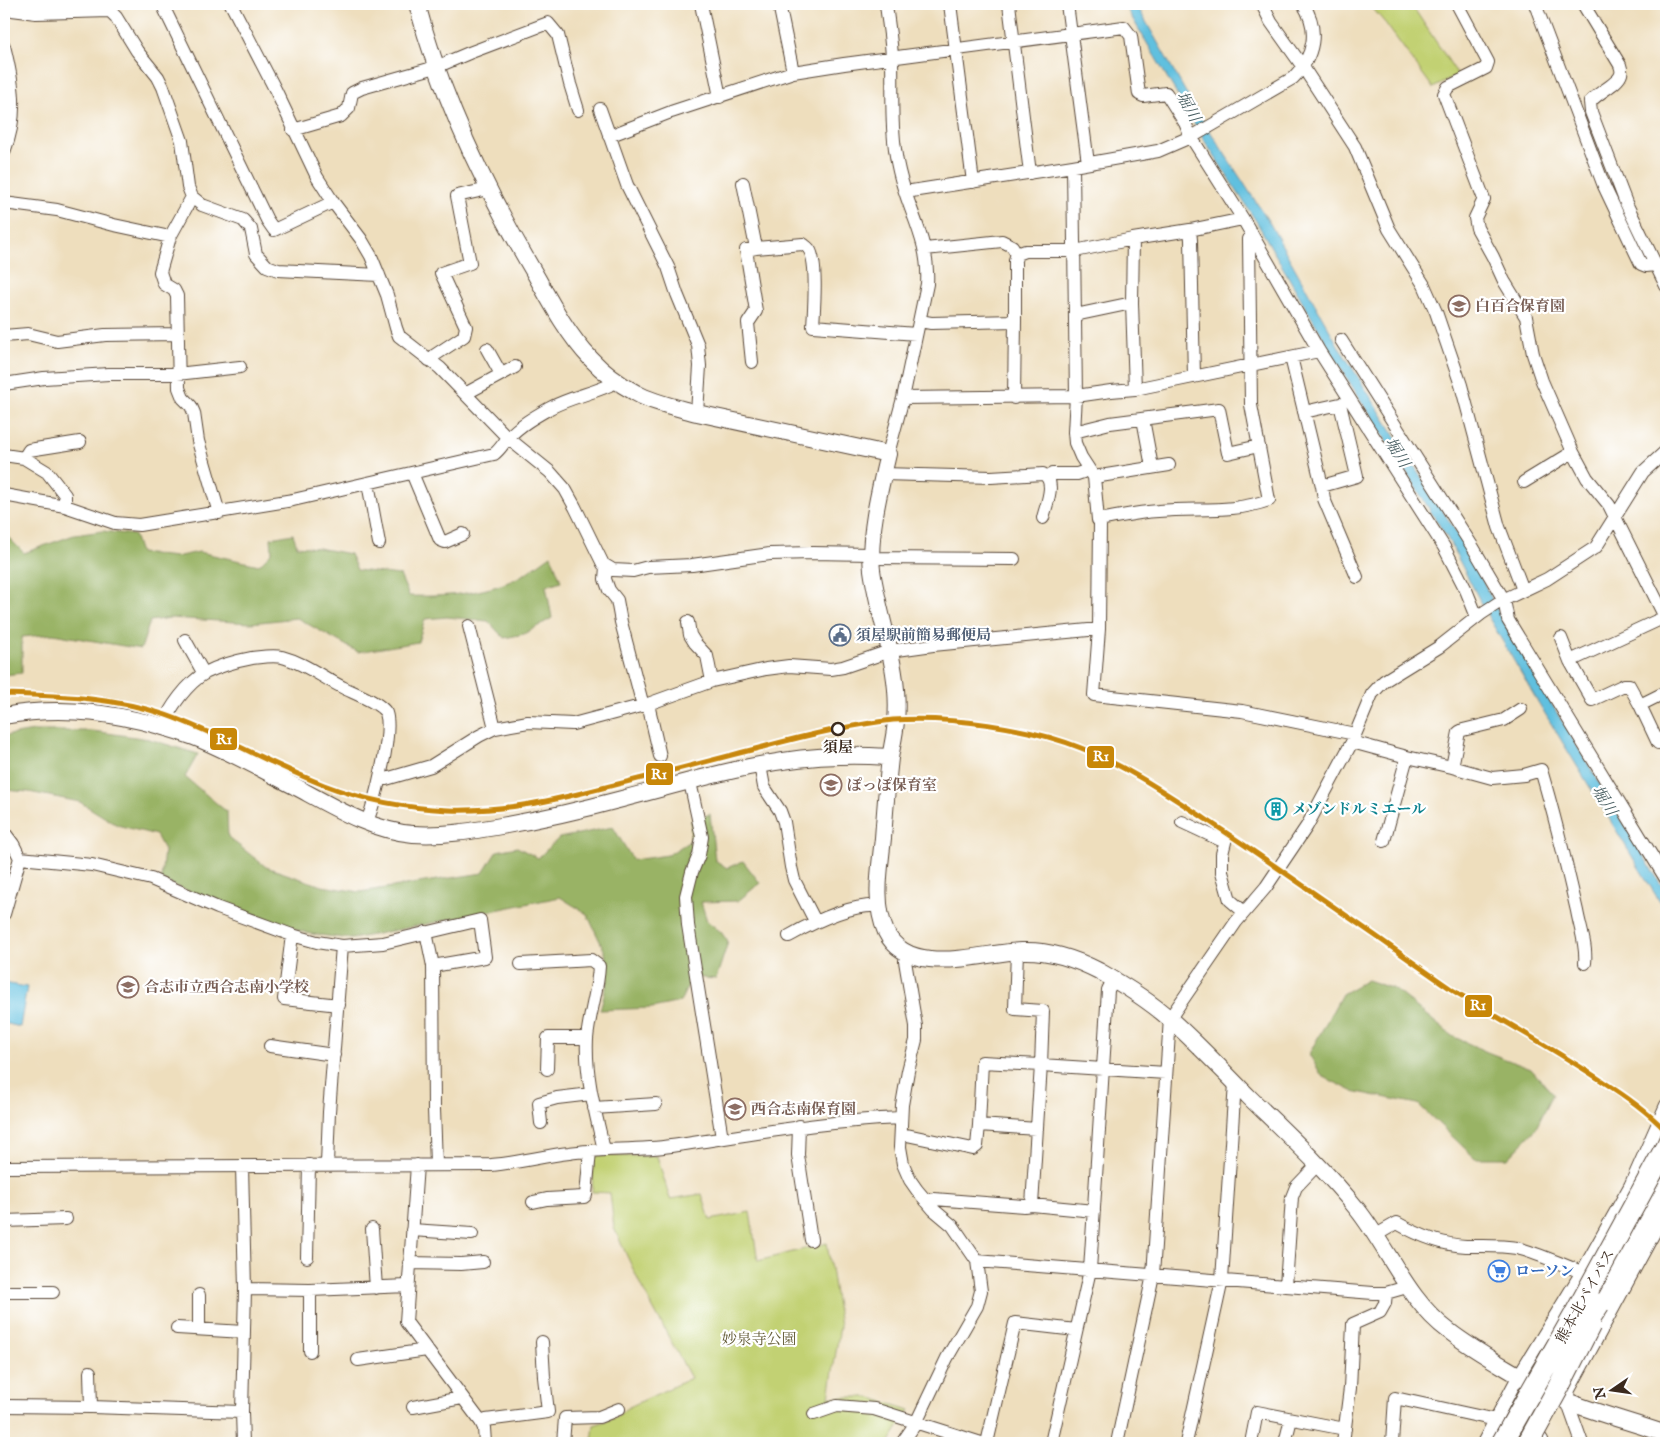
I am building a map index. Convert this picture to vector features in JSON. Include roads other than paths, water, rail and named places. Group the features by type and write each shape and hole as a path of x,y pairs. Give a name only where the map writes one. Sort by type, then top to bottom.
{"highway":[{"name":"熊本北バイパス","path":"1502,1443 1666,1147"},
{"name":"熊本北バイパス","path":"1516,1443 1547,1386 1598,1304 1666,1187"},
{"path":"1528,1443 1587,1332 1598,1304"},
{"path":"1495,1443 1550,1348 1574,1316"}],"street":[{"path":"162,4 267,220 274,230 333,202"},
{"path":"231,4 276,91 317,177 361,239 380,276 399,336 440,368 508,438 550,472 565,489 606,567 613,570 633,571 770,554 812,553 1014,559"},
{"path":"417,4 436,67 488,189 525,258 572,335 591,360 637,394 698,414 888,454"},
{"path":"701,4 720,97"},
{"path":"779,4 793,72"},
{"path":"886,4 892,58 892,127 899,171 925,249 928,268 920,321 903,398 883,474 871,556 890,651 896,696 896,720 890,757 880,875 879,906 886,931 894,944 908,953 927,960 1017,951 1045,952 1073,959 1113,980 1170,1018 1318,1165 1357,1209 1376,1235 1407,1287 1425,1309 1448,1331 1519,1375 1567,1401 1666,1434"},
{"path":"950,4 973,182"},
{"path":"1009,4 1030,173"},
{"path":"1067,4 1088,163"},
{"path":"1262,4 1271,22 1355,147 1389,229 1424,285 1436,312 1461,385 1499,527 1524,590"},
{"path":"905,192 1158,151 1193,136 1293,78 1303,68 1310,54 1313,40 1309,14 1303,4"},
{"path":"1458,4 1488,62 1486,68 1448,87 1444,94 1484,199 1475,222 1504,282 1526,317 1533,354 1542,381 1573,452 1587,478 1609,505 1666,618 1570,660"},
{"path":"1535,4 1604,186 1642,264 1646,266 1656,265"},
{"path":"1584,4 1620,65 1621,74 1617,80 1594,96 1590,102 1591,112 1626,204 1666,286"},
{"path":"4,9 36,13 110,10 116,16 137,51 158,77 163,87 182,141 188,187 192,197 202,205 244,220 251,230 256,254 267,266 278,270 380,276"},
{"path":"293,130 341,116 350,108 352,94 362,88 436,67 469,52 548,24 558,34 578,110"},
{"path":"609,136 651,119 793,72 1124,27 1131,36 1139,94 1143,96 1166,93 1252,234 1318,351 1444,548 1479,615"},
{"path":"4,46 6,61 13,82 14,112 4,152"},
{"path":"600,109 627,185 668,267 682,309 698,345 700,366 698,414"},
{"path":"1072,166 1076,315 1074,432 1075,443 1080,457 1092,474 1098,520 1100,521 1099,629 1094,695 1242,711 1353,738 1407,757 1492,778 1524,775 1542,770 1558,830 1586,954 1585,963"},
{"path":"743,183 756,248"},
{"path":"429,360 464,336 466,327 441,273 470,263 457,196 488,189"},
{"path":"192,197 170,237 160,272 164,284 174,290 177,296 178,374 181,393 194,413 204,466 219,512"},
{"path":"4,203 57,210 170,237"},
{"path":"1017,254 1025,252 1075,252 1133,239 1243,219"},
{"path":"1190,230 1194,377"},
{"path":"1100,521 1158,511 1225,510 1252,506 1269,500 1251,405 1249,239 1252,234"},
{"path":"1133,239 1134,389"},
{"path":"925,249 1002,241 1012,246 1017,254"},
{"path":"752,362 748,323 756,311 746,250 756,248 803,244 809,249 813,261 815,292 813,326 916,334"},
{"path":"1014,398 1015,260 1017,254"},
{"path":"1076,315 1132,303"},
{"path":"920,321 931,323 1015,321"},
{"path":"4,336 28,334 57,341 105,335 177,334"},
{"path":"1341,340 1449,508 1502,601 1508,620 1666,879"},
{"path":"487,350 501,374"},
{"path":"903,398 1076,396 1134,389 1318,351"},
{"path":"1291,356 1324,498 1357,577"},
{"path":"4,384 44,378 109,374 178,374 240,367"},
{"path":"465,394 515,367"},
{"path":"4,495 65,506 115,523 140,525 293,500 494,454 501,450 508,438 519,428 552,407 582,394 607,387 618,381"},
{"path":"1304,412 1340,404 1358,476 1322,486"},
{"path":"1074,432 1110,423 1220,408 1228,453 1259,446"},
{"path":"1143,419 1152,467"},
{"path":"24,458 30,450 80,442"},
{"path":"1117,1443 1153,1275 1170,1018 1244,912 1266,887 1307,826 1353,738 1372,694 1384,681 1440,646 1479,615 1502,601 1548,579 1596,547 1643,472 1666,451"},
{"path":"1524,482 1573,452"},
{"path":"4,455 24,458 46,472 65,495 65,506"},
{"path":"1048,477 1052,474 1092,474 1169,465"},
{"path":"412,473 440,540 445,542 463,534"},
{"path":"883,474 991,478 1043,474 1050,480 1043,518"},
{"path":"368,483 379,543"},
{"path":"606,567 605,579 609,590 617,600 620,622 660,756"},
{"path":"688,622 690,635 694,643 707,656 712,681"},
{"path":"469,626 495,728"},
{"path":"381,778 410,773 431,766 495,728 528,722 573,724 645,705 712,681 774,668 789,666 830,669 843,667 890,651 950,643 1099,629"},
{"path":"1561,638 1570,660 1592,700 1624,684 1629,685 1658,743"},
{"path":"186,640 204,674"},
{"path":"163,726 167,715 183,693 204,674 235,661 262,657 282,657 310,668 381,708 386,714 387,729 381,778 368,822"},
{"path":"1640,705 1666,692"},
{"path":"1452,767 1460,732 1504,720 1520,709"},
{"path":"4,716 18,713 68,710 106,714 163,726 234,755 338,809 368,822 411,834 437,835 558,816 760,765 797,759 838,756 890,757"},
{"path":"1384,841 1407,757"},
{"path":"760,765 764,787 780,811 784,822 790,867 794,880 815,921"},
{"path":"690,782 702,837 699,855 692,872 686,896 688,924 722,1138"},
{"path":"1182,822 1225,842 1222,854 1222,872 1230,900 1244,912"},
{"path":"4,832 20,858"},
{"path":"4,914 8,882 20,858"},
{"path":"20,858 92,865 151,879 218,908 292,935 342,946 383,943 480,920 485,958 433,966"},
{"path":"789,936 815,921 870,905 879,906"},
{"path":"426,932 433,966 436,1164"},
{"path":"292,935 284,1000 339,1005"},
{"path":"327,1164 329,1112 339,1005 342,946"},
{"path":"1017,951 1015,1009 1043,1011 1032,1206"},
{"path":"902,1443 916,1423 947,1358 977,1306 981,1291 977,1261 953,1226 926,1201 910,1180 903,1164 900,1146 902,1134 901,1118 908,1071 916,1040 915,1013 905,961 908,953"},
{"path":"521,964 591,960 599,966 598,982 587,1038 587,1063 591,1094 604,1150"},
{"path":"1051,1443 1090,1270 1108,990 1113,980"},
{"path":"548,1069 548,1038 587,1038"},
{"path":"270,1046 334,1055"},
{"path":"902,1134 973,1149 977,1146 982,1062 1166,1073"},
{"path":"1186,1443 1222,1280 1235,1083"},
{"path":"541,1123 539,1103 557,1098 591,1094"},
{"path":"594,1108 656,1104"},
{"path":"1483,1443 1519,1375 1582,1272 1630,1186 1666,1105"},
{"path":"4,1167 327,1164 491,1165 515,1163 570,1153 670,1146 799,1126 901,1118"},
{"path":"979,1125 1037,1130"},
{"path":"799,1126 798,1155 811,1240"},
{"path":"533,1202 547,1199 584,1197 586,1195 590,1169 590,1151"},
{"path":"307,1257 309,1165"},
{"path":"417,1165 406,1322 481,1422 484,1428 485,1443"},
{"path":"1286,1286 1292,1197 1296,1187 1318,1165"},
{"path":"242,1166 245,1289 243,1443"},
{"path":"1638,1168 1661,1179 1666,1187"},
{"path":"926,1201 934,1199 1094,1211"},
{"path":"1582,1443 1567,1401 1569,1390 1666,1210"},
{"path":"4,1221 66,1219"},
{"path":"1376,1235 1397,1223 1414,1233 1430,1239 1464,1246 1518,1248 1582,1272"},
{"path":"372,1229 376,1288"},
{"path":"412,1230 472,1234"},
{"path":"977,1261 1386,1293 1407,1287"},
{"path":"409,1263 461,1264 483,1262"},
{"path":"245,1289 310,1290 408,1286"},
{"path":"310,1290 310,1351"},
{"path":"4,1292 53,1292"},
{"path":"1343,1443 1350,1388 1353,1324 1380,1312 1385,1303 1386,1293"},
{"path":"198,1296 199,1329"},
{"path":"987,1443 1015,1323 1076,1330"},
{"path":"177,1328 244,1332"},
{"path":"481,1422 548,1412 542,1342"},
{"path":"358,1360 427,1350"},
{"path":"90,1372 91,1407"},
{"path":"1509,1394 1542,1440 1540,1443"},
{"path":"413,1408 462,1398"},
{"path":"1392,1443 1395,1398 1496,1420"},
{"path":"4,1406 242,1412"},
{"path":"814,1414 837,1406 874,1409 981,1443"},
{"path":"563,1443 565,1418 599,1417 619,1409"},
{"path":"1251,1443 1257,1412 1345,1429"},
{"path":"1286,1443 1291,1419"}],"water":[{"name":"堀川","path":"1124,4 1136,4 1193,105 1269,222 1339,347 1465,546 1500,615 1539,683 1666,893 1666,912 1538,702 1489,618 1448,539 1345,375 1256,221 1204,140"},
{"path":"4,983 27,987 20,1027 4,1023"}],"place":[{"name":"白百合保育園","path":"1459,306"},
{"name":"須屋駅前簡易郵便局","path":"840,635"},
{"name":"須屋","path":"838,729"},
{"name":"ぽっぽ保育室","path":"831,785"},
{"name":"メゾンドルミエール","path":"1276,809"},
{"name":"合志市立西合志南小学校","path":"128,987"},
{"name":"西合志南保育園","path":"735,1109"},
{"name":"ローソン","path":"1499,1271"}],"park label":[{"name":"妙泉寺公園","path":"759,1339"}]}
